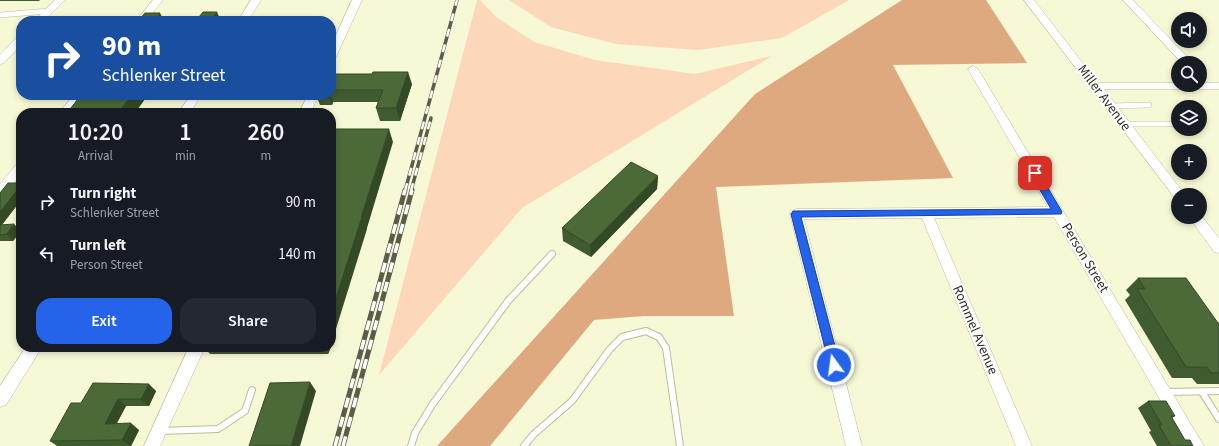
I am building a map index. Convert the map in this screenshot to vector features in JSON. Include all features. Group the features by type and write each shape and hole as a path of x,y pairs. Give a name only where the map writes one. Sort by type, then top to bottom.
{"street":[{"path":"44,16 60,0"},
{"path":"145,16 158,0"},
{"path":"246,16 256,0"},
{"path":"336,46 357,0"},
{"name":"Miller Avenue","path":"1029,0 1174,188"},
{"path":"1128,0 1181,56"},
{"path":"0,60 16,44"},
{"name":"Person Street","path":"973,69 1196,446"},
{"path":"1095,86 1214,86 1219,96"},
{"path":"69,108 76,100"},
{"path":"0,192 10,180"},
{"path":"854,446 796,214 1058,212"},
{"name":"Rommel Avenue","path":"926,213 1024,446"},
{"path":"1201,224 1219,248"},
{"path":"0,400 31,352"},
{"path":"152,446 195,352"}],"lane":[{"path":"0,15 49,11"},
{"path":"1110,106 1149,105"},
{"path":"1124,124 1171,124"},
{"path":"411,446 415,433 441,392 508,301 552,254"},
{"path":"524,446 534,434 572,401 610,349 622,336 646,331 659,337 666,348 680,446"},
{"path":"158,431 218,429 245,411 252,390"},
{"path":"1164,392 1219,391"},
{"path":"1202,392 1219,419"}],"shaded area":[{"path":"477,0 480,0 496,17 534,42 595,60 695,74 772,56 522,208 379,375"},
{"path":"509,0 849,0 782,38 698,50 616,44 551,27"},
{"path":"902,0 986,0 1027,63 893,65 953,178 716,187 734,316 644,316 594,320 490,446 437,446 755,94"}],"building":[{"path":"203,12 217,12 214,16 200,16"},
{"path":"145,13 160,13 158,16 142,16"},
{"path":"373,72 408,72 396,108 376,108 383,90 336,90 336,74 372,74"},
{"path":"77,100 127,100 122,108 71,108"},
{"path":"336,129 389,129 361,217 336,298"},
{"path":"631,162 658,176 590,245 562,228"},
{"path":"8,183 16,183 16,191 0,212 0,193"},
{"path":"14,224 7,234 0,235 0,225"},
{"path":"1138,278 1186,278 1219,323 1219,373 1211,373 1207,367 1186,367 1137,289 1145,289"},
{"path":"310,382 291,446 249,446 270,383"},
{"path":"93,383 149,384 141,399 118,399 105,424 131,423 122,440 50,441 71,403 81,403"},
{"path":"1148,401 1166,401 1175,416 1171,416 1185,440 1190,440 1193,446 1171,446 1159,425 1162,425"}],"railway":[{"path":"405,191 457,0"},
{"path":"411,191 431,118"},
{"path":"335,446 405,190"},
{"path":"343,446 412,190"}],"route":[{"path":"834,365 796,214 1058,212 1035,173"}]}
